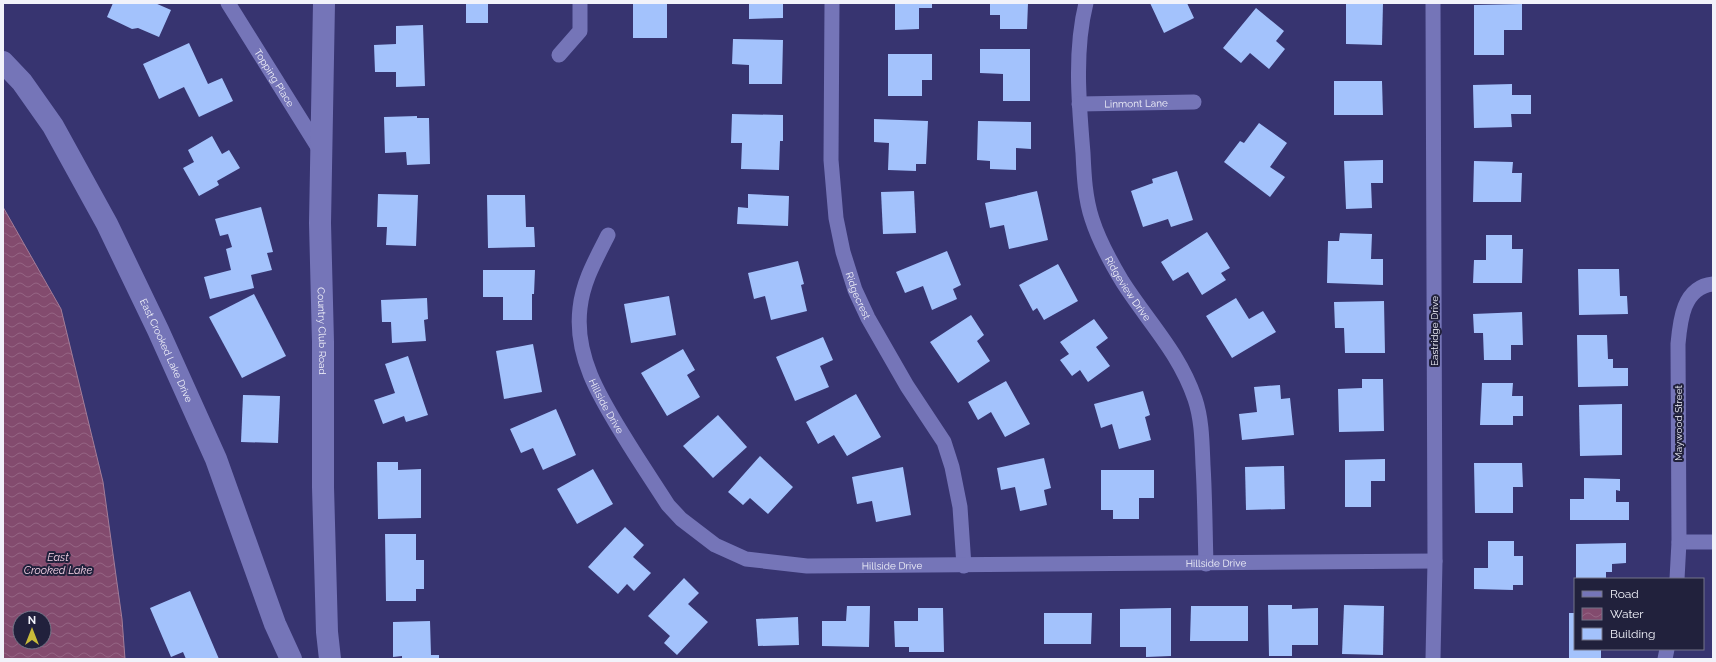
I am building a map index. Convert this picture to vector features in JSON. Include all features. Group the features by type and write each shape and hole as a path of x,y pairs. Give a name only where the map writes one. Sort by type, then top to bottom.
{"street":[{"name":"Topping Place","path":"228,3 321,152"},
{"name":"Country Club Road","path":"324,3 320,223 323,350 323,487 327,632 330,659"},
{"path":"559,54 580,31 580,3"},
{"name":"Ridgecrest","path":"832,3 831,160 836,218 843,252 856,290 868,318 907,386 944,442 952,466 960,507 964,566"},
{"name":"Ridgeview Drive","path":"1086,3 1083,17 1079,75 1079,104 1085,188 1091,218 1101,244 1123,282 1168,344 1181,366 1195,399 1201,426 1206,564"},
{"name":"Eastridge Drive","path":"1433,3 1435,561 1433,659"},
{"name":"East Crooked Lake Drive","path":"3,62 22,82 53,126 106,224 158,330 216,459 275,624 291,659"},
{"name":"Linmont Lane","path":"1079,104 1114,102 1194,102"},
{"name":"Hillside Drive","path":"608,235 586,279 580,309 580,332 584,358 592,382 604,405 668,505 681,519 715,545 746,559 807,566 964,566 1435,561"},
{"name":"Maywood Street","path":"1677,578 1679,542 1678,344 1680,322 1685,305 1690,297 1700,288 1713,284"},
{"path":"1679,542 1713,542"}],"water":[{"name":"East Crooked Lake","path":"3,207 61,309 103,482 122,619 125,659 3,659"}],"building":[{"path":"113,3 155,3 171,10 159,37 138,28 132,29 107,17"},
{"path":"466,3 488,3 488,23 466,23"},
{"path":"633,3 667,3 667,38 633,38"},
{"path":"749,3 783,3 783,18 749,19"},
{"path":"895,3 932,3 932,8 919,8 919,29 895,30"},
{"path":"990,3 1028,3 1027,29 1000,29 1000,15 990,15"},
{"path":"1150,3 1187,3 1194,18 1164,33"},
{"path":"1346,3 1383,3 1382,45 1346,44"},
{"path":"1522,4 1522,30 1504,30 1504,55 1474,55 1474,5"},
{"path":"1256,8 1284,31 1276,41 1285,49 1269,69 1250,53 1241,63 1223,48"},
{"path":"423,25 425,86 396,87 396,72 375,72 374,45 396,44 396,26"},
{"path":"733,39 783,40 782,84 749,84 749,65 732,64"},
{"path":"189,43 208,84 222,78 233,101 199,117 184,87 159,99 143,64"},
{"path":"980,49 1030,49 1030,101 1003,101 1003,74 980,73"},
{"path":"888,54 932,54 932,80 922,80 922,96 888,96"},
{"path":"1334,81 1382,81 1383,115 1334,115"},
{"path":"1512,84 1512,95 1531,95 1531,114 1511,114 1512,127 1474,128 1473,85"},
{"path":"732,114 783,115 783,141 780,141 779,170 741,169 742,143 731,143"},
{"path":"417,116 417,118 429,118 430,164 407,165 406,152 385,153 384,117"},
{"path":"874,119 928,121 926,164 916,164 916,171 888,170 889,143 874,142"},
{"path":"978,121 1031,122 1031,149 1016,148 1016,170 990,169 990,161 977,160"},
{"path":"1259,123 1287,143 1270,167 1285,177 1270,197 1224,162 1240,141 1244,143"},
{"path":"212,136 222,154 229,150 240,168 217,181 219,185 199,196 183,168 194,162 188,150"},
{"path":"1383,160 1383,183 1371,183 1372,208 1346,209 1344,161"},
{"path":"1474,161 1513,162 1512,173 1522,173 1521,202 1473,202"},
{"path":"1177,171 1193,220 1171,227 1168,219 1143,227 1131,191 1153,183 1152,179"},
{"path":"914,191 916,233 883,234 881,192"},
{"path":"1037,191 1048,240 1009,249 1004,225 990,228 985,203"},
{"path":"378,194 418,195 416,246 386,245 387,227 377,227"},
{"path":"748,194 789,196 788,226 737,224 738,207 748,208"},
{"path":"487,195 525,195 526,227 534,227 535,247 488,248"},
{"path":"261,207 273,252 267,253 272,270 251,275 254,288 210,299 204,277 231,270 226,249 232,247 228,234 220,236 215,219"},
{"path":"1207,232 1230,268 1221,273 1226,280 1202,295 1188,272 1173,281 1161,262"},
{"path":"1340,233 1372,234 1371,259 1383,259 1383,285 1327,283 1328,241 1339,241"},
{"path":"1486,235 1512,235 1512,249 1523,249 1522,283 1473,283 1474,260 1486,260"},
{"path":"947,251 961,285 953,289 957,299 932,310 923,286 905,293 896,272"},
{"path":"798,261 804,284 801,285 807,311 771,320 765,296 754,299 748,273"},
{"path":"1058,264 1078,301 1044,320 1037,308 1033,311 1019,285"},
{"path":"1578,269 1619,269 1620,296 1627,296 1628,314 1579,315"},
{"path":"483,270 535,270 534,294 532,294 532,320 503,320 503,297 483,297"},
{"path":"254,294 286,356 242,378 209,317"},
{"path":"669,296 676,335 631,343 624,304"},
{"path":"427,298 428,319 424,320 426,341 392,343 391,322 382,322 381,300"},
{"path":"1236,298 1249,319 1263,311 1276,332 1232,358 1206,316"},
{"path":"1384,301 1385,353 1345,353 1344,328 1335,328 1334,302"},
{"path":"1522,312 1523,345 1511,345 1511,360 1484,360 1483,333 1474,333 1473,314"},
{"path":"971,315 984,335 977,341 990,361 958,383 930,342"},
{"path":"1094,319 1108,338 1096,347 1110,366 1088,382 1080,370 1072,376 1060,360 1069,354 1060,342"},
{"path":"1577,335 1607,335 1608,359 1613,359 1613,368 1628,368 1628,386 1578,387"},
{"path":"823,337 833,360 820,366 829,387 795,401 776,357"},
{"path":"533,344 542,392 504,399 496,351"},
{"path":"683,349 695,370 687,375 700,397 667,416 641,373"},
{"path":"408,356 428,415 406,422 404,416 383,424 374,400 395,393 385,364"},
{"path":"1362,379 1383,379 1384,431 1339,432 1338,389 1362,388"},
{"path":"1006,381 1030,424 1005,437 991,412 978,420 968,402"},
{"path":"1482,383 1513,383 1512,396 1523,396 1523,416 1513,416 1513,425 1480,425"},
{"path":"1280,385 1281,399 1290,398 1294,435 1242,440 1239,414 1257,412 1254,387"},
{"path":"1143,391 1150,415 1145,417 1151,440 1119,449 1112,424 1101,428 1094,404"},
{"path":"856,394 881,437 847,456 834,435 818,444 806,422"},
{"path":"243,395 280,396 278,443 241,442"},
{"path":"1622,404 1622,455 1580,456 1579,405"},
{"path":"556,409 576,455 543,470 533,448 521,453 510,429"},
{"path":"718,415 747,447 713,478 683,446"},
{"path":"760,456 793,487 768,514 750,498 743,505 728,492"},
{"path":"1044,458 1051,488 1044,490 1047,505 1020,511 1015,487 1001,490 997,468"},
{"path":"1385,459 1385,481 1371,481 1371,507 1345,507 1345,460"},
{"path":"377,462 398,462 398,470 421,469 421,518 378,519"},
{"path":"1474,463 1522,463 1523,487 1513,487 1513,513 1475,513"},
{"path":"1284,466 1285,509 1246,510 1245,467"},
{"path":"903,467 911,515 876,522 872,501 857,504 852,477"},
{"path":"593,469 613,504 577,524 557,489"},
{"path":"1101,470 1154,470 1154,498 1139,498 1139,519 1113,519 1113,510 1101,510"},
{"path":"1584,478 1620,479 1620,491 1616,490 1616,502 1629,502 1629,520 1570,520 1570,499 1584,499"},
{"path":"625,527 644,545 633,557 651,573 634,591 627,584 618,594 588,567"},
{"path":"385,534 416,534 416,560 424,560 424,589 416,589 416,601 386,601"},
{"path":"1488,541 1514,541 1514,556 1523,556 1523,585 1513,585 1513,590 1474,589 1474,568 1488,568"},
{"path":"1626,543 1626,563 1612,564 1612,572 1606,572 1606,578 1576,578 1576,544"},
{"path":"684,578 699,593 688,604 708,622 677,655 664,643 670,636 648,616"},
{"path":"190,591 219,659 186,659 183,652 171,657 150,608"},
{"path":"1268,605 1292,605 1292,609 1318,608 1318,645 1292,645 1292,656 1269,656"},
{"path":"1344,605 1384,606 1383,655 1342,654"},
{"path":"847,606 870,606 869,647 822,646 822,621 846,621"},
{"path":"1191,606 1248,606 1248,641 1190,641"},
{"path":"918,608 943,608 944,652 909,652 909,647 895,647 894,621 918,621"},
{"path":"1171,608 1171,656 1146,657 1146,647 1120,647 1120,609"},
{"path":"1044,613 1092,613 1091,644 1044,644"},
{"path":"1569,613 1574,613 1574,650 1601,650 1601,659 1569,659"},
{"path":"798,617 799,645 758,646 756,619"},
{"path":"430,621 431,655 439,655 439,659 402,659 402,656 393,657 393,622"}]}
